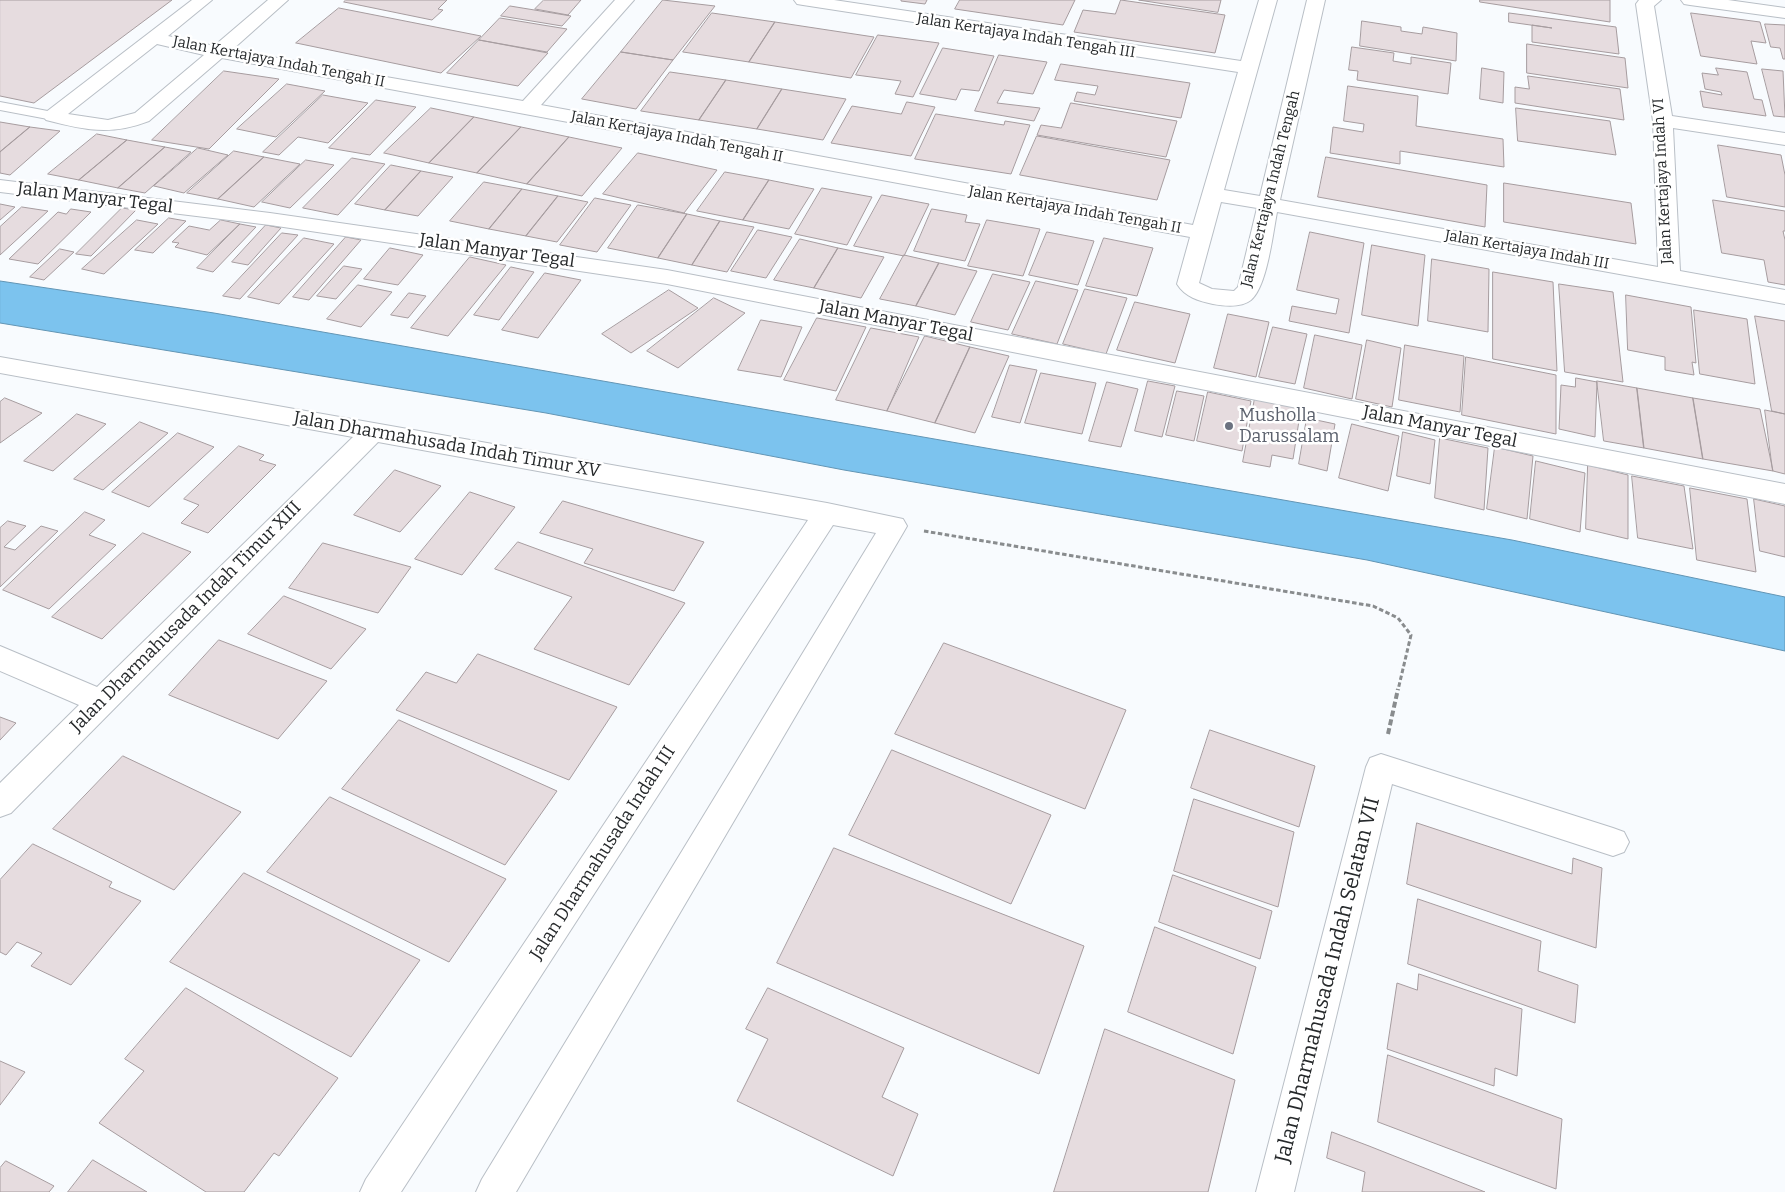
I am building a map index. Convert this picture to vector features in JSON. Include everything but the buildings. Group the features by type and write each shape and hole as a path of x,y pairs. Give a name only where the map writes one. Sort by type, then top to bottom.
{"street":[{"path":"53,116 203,0"},
{"path":"53,116 106,128 127,124 142,117 279,0"},
{"path":"528,108 625,0"},
{"name":"Jalan Kertajaya Indah Tengah III","path":"803,0 904,17 1249,68"},
{"name":"Jalan Kertajaya Indah Tengah","path":"1268,0 1188,284 1196,291 1226,298 1238,298 1244,295 1249,288 1316,0"},
{"name":"Jalan Kertajaya Indah VI","path":"1652,0 1645,4 1663,121 1669,276"},
{"path":"1690,0 1785,13"},
{"name":"Jalan Kertajaya Indah Tengah II","path":"153,38 264,62 528,108 649,132 1201,233"},
{"path":"1663,121 1785,139"},
{"name":"Jalan Manyar Tegal","path":"0,186 270,219 667,277 1785,494"},
{"name":"Jalan Kertajaya Indah III","path":"1213,194 1785,297"},
{"name":"Jalan Dharmahusada Indah Timur XV","path":"0,365 894,526"},
{"name":"Jalan Dharmahusada Indah Timur XIII","path":"0,803 373,432"},
{"name":"Jalan Dharmahusada Indah III","path":"380,1192 827,513"},
{"path":"495,1192 894,526"},
{"path":"0,658 101,702"},
{"path":"1381,768 1614,842"},
{"name":"Jalan Dharmahusada Indah Selatan VII","path":"1275,1192 1381,768"}],"lane":[{"path":"0,106 53,116"}],"path":[{"path":"894,526 1366,604 1388,610 1401,620 1411,635 1381,768"}],"water":[{"path":"0,281 214,313 1512,540 1785,597 1785,651 1367,560 844,470 546,413 0,323"}],"place":[{"name":"Musholla Darussalam","path":"1229,426"}]}
